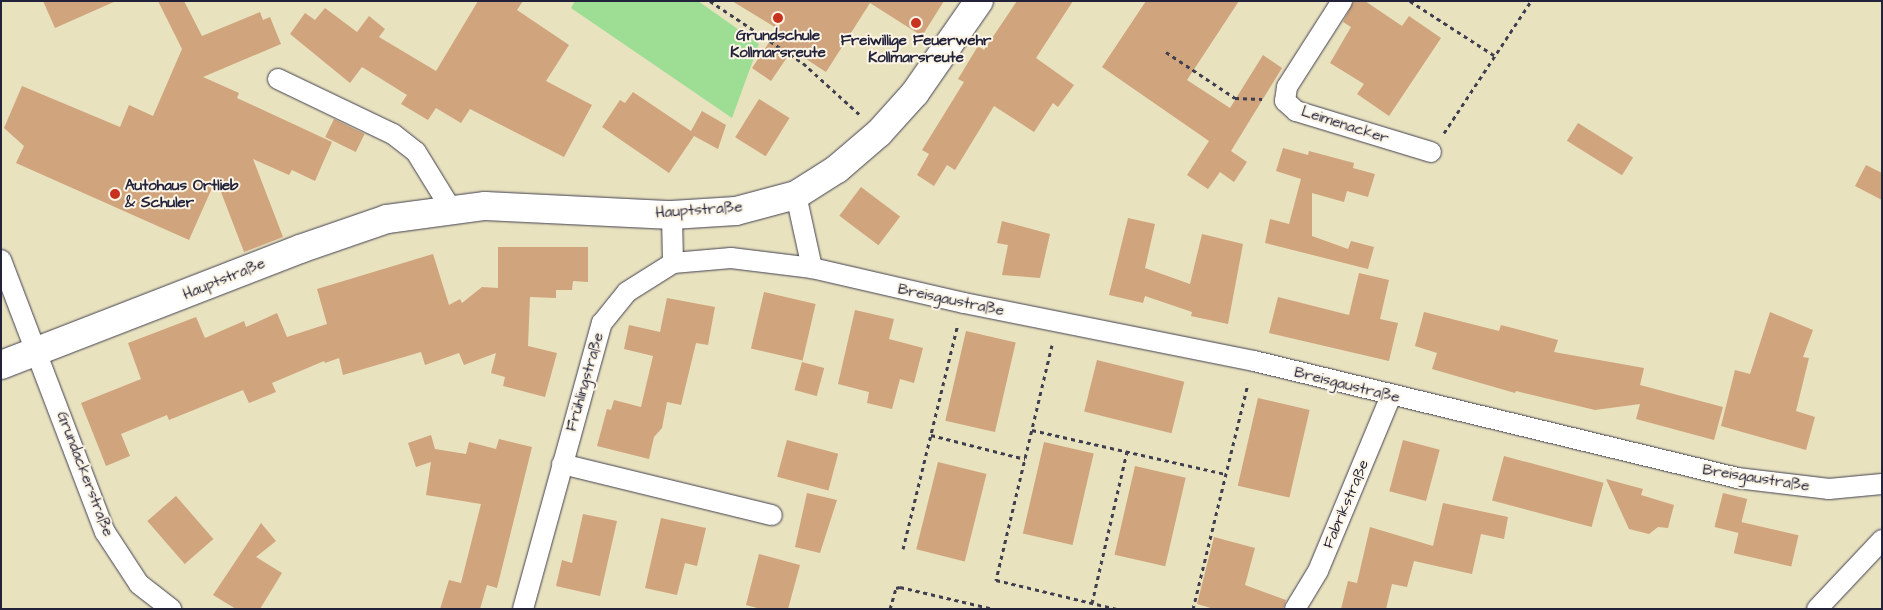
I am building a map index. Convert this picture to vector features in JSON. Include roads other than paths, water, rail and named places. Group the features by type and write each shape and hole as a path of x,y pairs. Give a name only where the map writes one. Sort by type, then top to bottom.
{"main road":[{"name":"Hauptstraße","path":"1,365 37,349 309,246 387,219 485,206 672,215 736,211 796,195 837,169 879,133 915,94 979,1"}],"street":[{"name":"Leimenacker","path":"1342,1 1287,87 1285,101 1296,111 1431,152"},
{"path":"278,79 393,134 416,152 451,209"},
{"path":"796,195 812,268"},
{"path":"672,215 673,263"},
{"name":"Breisgaustraße","path":"673,263 731,258 812,268 964,303 1254,361 1391,396 1737,478 1829,489 1882,484"},
{"name":"Grundackerstraße","path":"1,260 37,349 105,532 139,584 171,609"},
{"name":"Frühlingstraße","path":"523,609 602,322 627,292 673,263"},
{"name":"Fabrikstraße","path":"1295,609 1318,571 1391,396"},
{"path":"562,464 772,515"},
{"path":"1816,609 1882,540"}],"place":[{"name":"Grundschule Kollmarsreute","path":"778,18"},
{"name":"Freiwillige Feuerwehr Kollmarsreute","path":"916,23"},
{"name":"Autohaus Ortlieb & Schuler","path":"115,194"}]}
